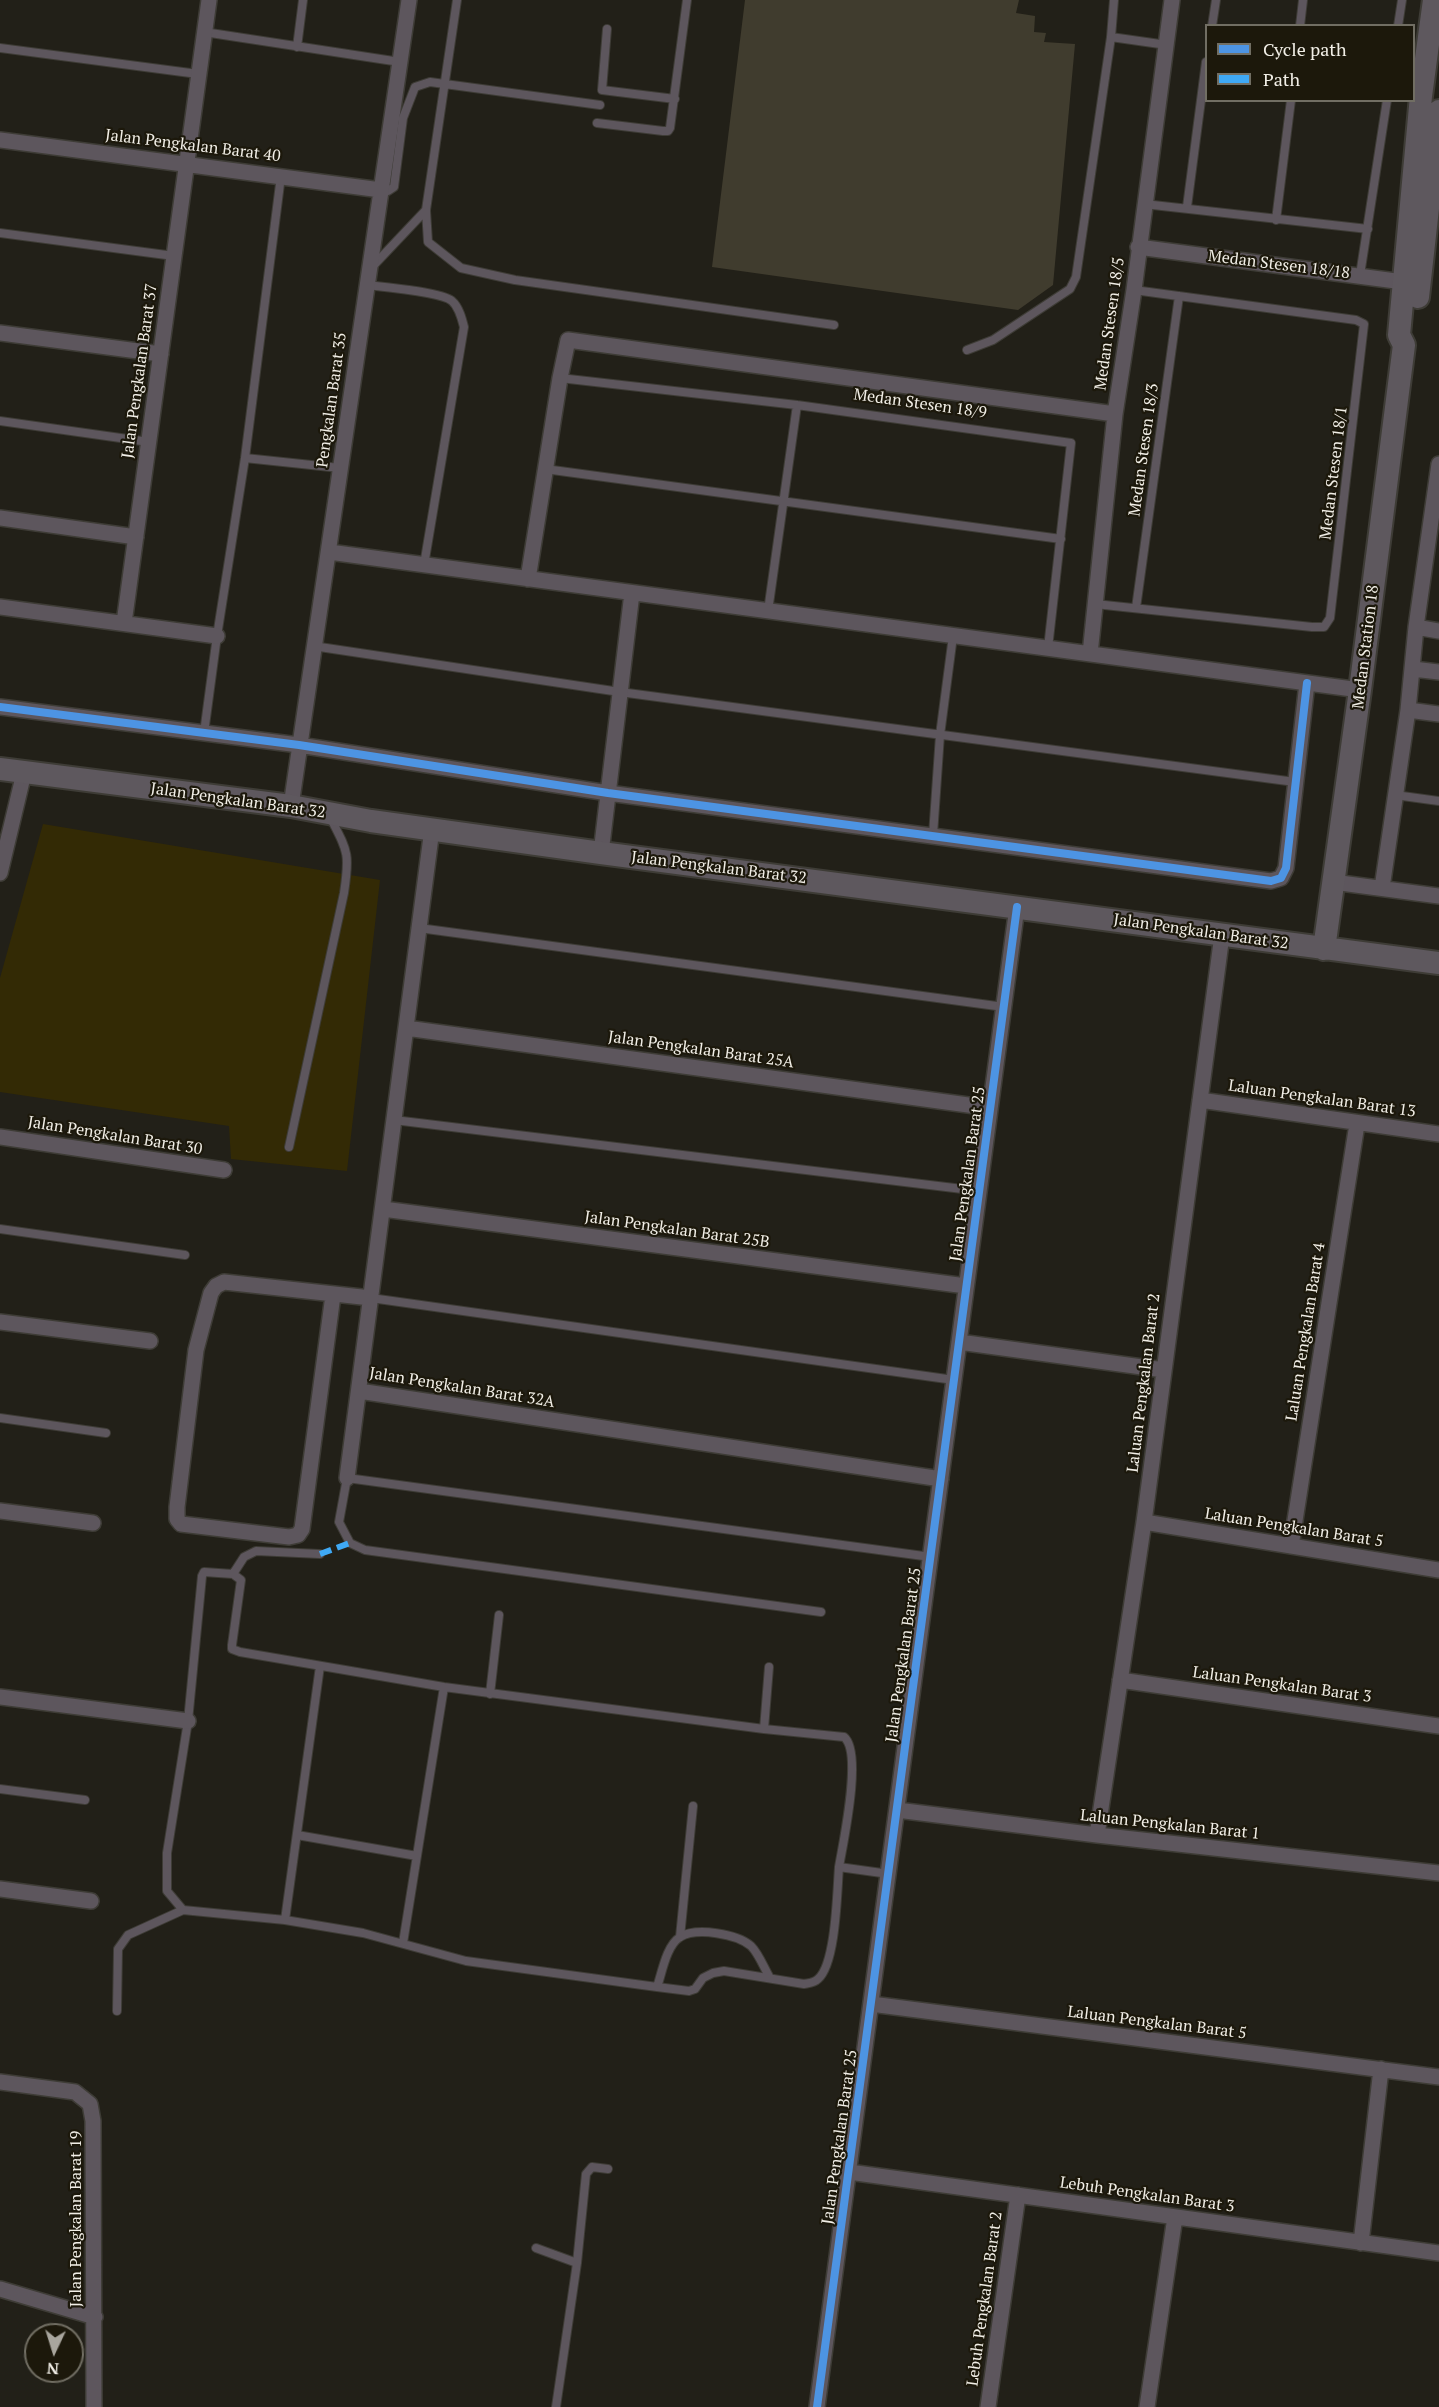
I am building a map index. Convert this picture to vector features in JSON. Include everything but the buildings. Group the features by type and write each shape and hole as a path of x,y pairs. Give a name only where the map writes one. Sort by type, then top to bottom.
{"street":[{"name":"Jalan Pengkalan Barat 37","path":"124,623 209,0"},
{"name":"Pengkalan Barat 35","path":"291,806 409,0"},
{"name":"Medan Stesen 18/5","path":"1090,654 1115,414 1134,290 1172,0"},
{"name":"Medan Station 18","path":"1423,254 1421,96 1434,0"},
{"name":"Medan Station 18","path":"1324,949 1404,345 1399,335 1412,283 1423,254 1439,111"},
{"name":"Jalan Pengkalan Barat 40","path":"0,140 381,190"},
{"name":"Medan Stesen 18/18","path":"1138,247 1412,283"},
{"path":"0,333 161,354"},
{"name":"Medan Stesen 18/9","path":"560,378 568,340 1115,414"},
{"path":"528,579 560,378"},
{"path":"1382,888 1408,711 1416,627 1439,464"},
{"path":"0,518 136,537"},
{"path":"329,552 1360,690"},
{"path":"601,853 632,593"},
{"path":"0,607 217,636"},
{"path":"1416,627 1439,631"},
{"path":"1413,669 1439,672"},
{"path":"0,707 299,745 608,793 1271,881 1281,878 1286,868 1306,683"},
{"path":"1408,711 1439,714"},
{"name":"Jalan Pengkalan Barat 32","path":"0,769 291,806 601,853 1439,963"},
{"path":"0,873 7,817 24,773"},
{"name":"Jalan Pengkalan Barat 32A","path":"432,829 359,1391 941,1479"},
{"path":"1333,882 1439,896"},
{"name":"Jalan Pengkalan Barat 25","path":"817,2407 1017,907"},
{"name":"Laluan Pengkalan Barat 2","path":"1097,1835 1144,1522 1222,935"},
{"name":"Jalan Pengkalan Barat 25A","path":"406,1028 990,1108"},
{"name":"Laluan Pengkalan Barat 13","path":"1200,1100 1439,1134"},
{"name":"Laluan Pengkalan Barat 4","path":"1292,1546 1357,1124"},
{"name":"Jalan Pengkalan Barat 30","path":"0,1137 224,1170"},
{"name":"Jalan Pengkalan Barat 25B","path":"383,1209 966,1286"},
{"path":"333,1295 302,1529 298,1535 289,1537 182,1524 177,1519 177,1506 196,1350 211,1293 216,1286 224,1282 371,1298"},
{"path":"0,1322 150,1341"},
{"path":"959,1342 1164,1370"},
{"path":"347,1478 359,1391"},
{"path":"0,1511 93,1523"},
{"name":"Laluan Pengkalan Barat 5","path":"1144,1522 1439,1570"},
{"name":"Laluan Pengkalan Barat 3","path":"1120,1680 1439,1726"},
{"path":"0,1697 188,1721"},
{"name":"Laluan Pengkalan Barat 1","path":"897,1810 1439,1873"},
{"path":"0,1889 91,1901"},
{"name":"Laluan Pengkalan Barat 5","path":"871,2004 1439,2077"},
{"path":"1361,2242 1381,2069"},
{"name":"Jalan Pengkalan Barat 19","path":"0,2082 75,2092 90,2104 93,2121 94,2407"},
{"name":"Lebuh Pengkalan Barat 3","path":"849,2172 1439,2253"},
{"name":"Lebuh Pengkalan Barat 2","path":"988,2407 1018,2195"},
{"path":"1147,2407 1175,2217"},
{"path":"0,2289 95,2317"}],"lane":[{"path":"297,46 303,0"},
{"path":"457,0 426,210 429,242 461,268 515,280 834,325"},
{"path":"597,123 668,131 675,99 687,0"},
{"path":"967,350 1003,334 1070,289 1076,277 1111,38 1114,0"},
{"path":"1212,24 1216,0"},
{"path":"1300,24 1303,0"},
{"path":"1398,24 1402,0"},
{"path":"607,29 602,90 675,99"},
{"path":"204,32 400,62"},
{"path":"1111,38 1167,45"},
{"path":"0,48 198,74"},
{"path":"1188,207 1205,70"},
{"path":"381,190 388,191 394,187 404,118 415,87 430,82 600,105"},
{"path":"1276,220 1291,102"},
{"path":"1360,275 1387,102"},
{"path":"204,733 245,458 282,176"},
{"path":"1144,204 1188,207 1276,220 1368,229"},
{"path":"423,565 464,327 461,315 452,301 368,277 426,210"},
{"path":"0,232 174,256"},
{"name":"Medan Stesen 18/1","path":"1095,604 1312,627 1324,627 1330,618 1364,324 1356,320 1134,290"},
{"name":"Medan Stesen 18/3","path":"1136,608 1179,296"},
{"name":"Medan Stesen 18/9","path":"560,378 797,405 1071,443 1048,648"},
{"path":"768,611 797,405"},
{"path":"0,421 149,442"},
{"path":"245,458 340,468"},
{"path":"544,469 1061,540"},
{"path":"933,836 940,735 952,636"},
{"path":"313,646 620,692 1295,782"},
{"path":"1395,795 1439,801"},
{"path":"289,1148 349,861 328,813"},
{"path":"419,928 1004,1007"},
{"path":"394,1120 979,1191"},
{"path":"0,1229 185,1255"},
{"path":"371,1298 954,1380"},
{"path":"0,1418 106,1433"},
{"path":"821,1612 365,1550 350,1544 339,1522 347,1478 931,1557"},
{"path":"233,1574 244,1557 256,1551 320,1554"},
{"path":"117,2011 118,1949 122,1942 128,1935 183,1910 285,1920 363,1933 466,1961 689,1991 695,1989 703,1978 724,1971 804,1984 816,1982 823,1974 833,1941 839,1868 853,1761 848,1740 844,1737 490,1694 240,1652 232,1649 241,1580 233,1574 204,1572 188,1721 167,1853 167,1891 183,1910"},
{"path":"490,1694 499,1614"},
{"path":"285,1920 320,1666"},
{"path":"764,1729 769,1667"},
{"path":"404,1943 444,1687"},
{"path":"0,1789 85,1800"},
{"path":"657,1987 670,1950 680,1937 693,1806"},
{"path":"297,1835 417,1857"},
{"path":"839,1868 889,1874"},
{"path":"680,1937 701,1932 739,1938 753,1948 770,1978"},
{"path":"556,2407 577,2264 586,2174 592,2167 608,2169"},
{"path":"537,2248 577,2264"}],"shaded area":[{"path":"43,824 380,880 347,1171 231,1159 229,1126 0,1092 0,978"}],"marked path":[{"path":"320,1554 350,1543"}],"cycle path":[{"path":"0,707 299,745 608,793 1271,881 1281,878 1286,868 1307,683"},
{"path":"817,2407 1017,907"}]}
